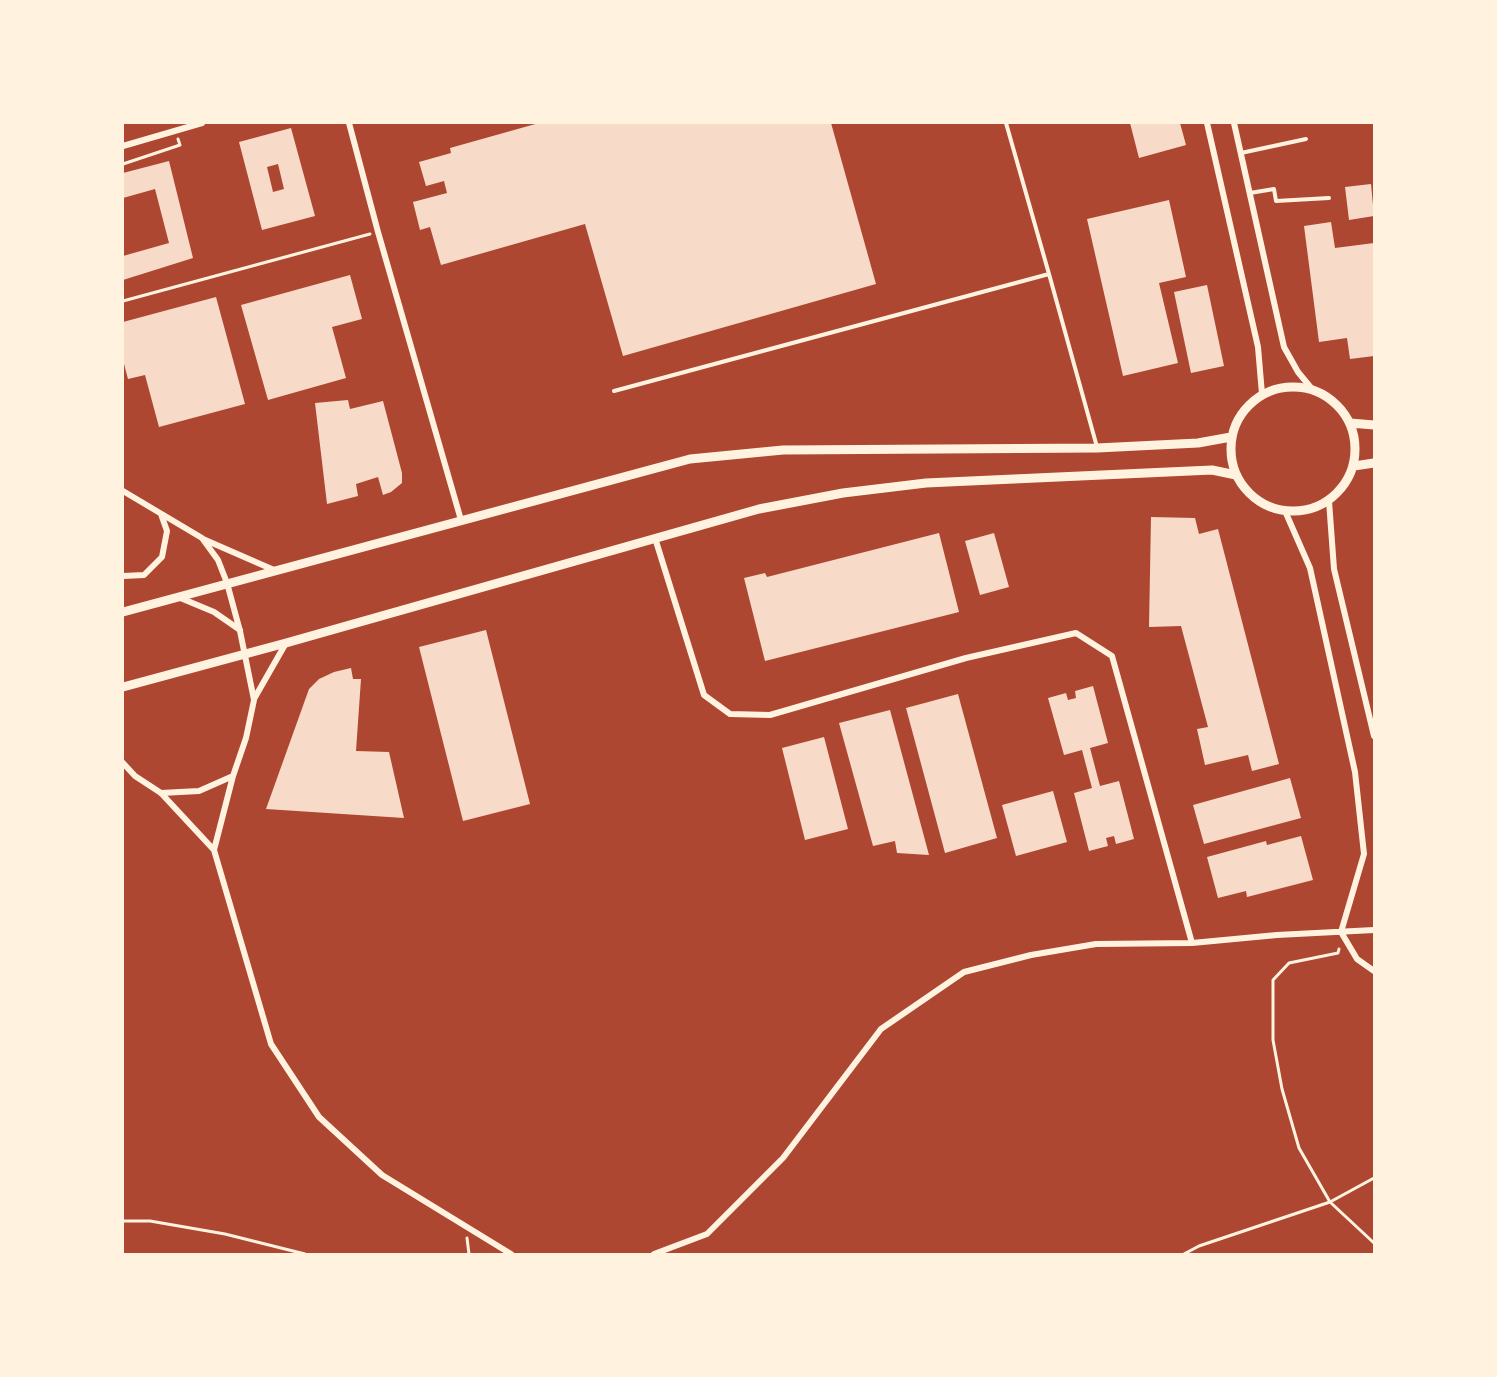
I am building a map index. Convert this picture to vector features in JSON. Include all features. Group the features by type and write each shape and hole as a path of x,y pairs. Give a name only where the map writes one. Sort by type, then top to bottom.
{"street":[{"path":"123,146 202,123"},
{"path":"349,123 461,520"},
{"path":"1207,123 1258,347 1262,394"},
{"path":"1234,123 1284,347 1298,372 1312,389"},
{"path":"1295,386 1312,389 1328,397 1341,408 1350,423 1355,436 1354,466 1344,485 1329,501 1315,508 1300,512 1285,511 1264,505 1248,492 1236,475 1230,456 1237,420 1248,405 1262,394 1278,388 1295,386"},
{"path":"1350,423 1374,425"},
{"path":"123,612 690,459 783,450 1097,448 1198,443 1232,437"},
{"path":"1354,466 1374,463"},
{"path":"123,687 286,644 759,509 843,493 926,483 1212,470 1236,475"},
{"path":"123,491 202,538 274,570"},
{"path":"1329,501 1334,569 1374,736"},
{"path":"1285,511 1310,568 1355,772 1364,854 1341,932 1357,959 1374,971"},
{"path":"123,576 144,575 162,557 167,531 161,514"},
{"path":"202,538 218,560 227,583 240,631 254,700"},
{"path":"655,538 704,695 730,714 770,715 966,658 1076,633 1112,656 1192,943"},
{"path":"178,597 214,612 240,631"},
{"path":"214,850 232,776 246,738 254,700 286,644"},
{"path":"123,763 135,776 161,793 214,850 271,1044 319,1117 382,1175 511,1254"},
{"path":"161,793 199,791 232,776"},
{"path":"654,1254 707,1234 783,1158 881,1029 963,972 1031,955 1096,944 1192,943 1277,935 1374,930"}],"lane":[{"path":"1006,123 1097,448"},
{"path":"1241,153 1306,139"},
{"path":"1250,193 1274,189 1276,201 1329,198"},
{"path":"614,391 1049,274"}],"path":[{"path":"123,164 180,145 176,130"},
{"path":"123,301 378,232"},
{"path":"1341,932 1338,953 1289,963 1273,980 1273,1040 1282,1089 1299,1148 1330,1202 1374,1244"},
{"path":"1184,1254 1199,1246 1330,1202 1374,1178"},
{"path":"123,1221 150,1221 225,1234 305,1254"}],"shaded area":[{"path":"123,123 1374,123 1374,1254 123,1254"}],"building":[{"path":"539,123 831,123 876,284 623,356 585,224 441,265 430,227 420,230 413,202 447,193 444,181 426,186 419,162 451,153 450,148"},
{"path":"1130,123 1180,123 1186,145 1139,158"},
{"path":"291,128 315,216 262,230 239,142","holes":["278,164 284,189 273,192 267,167"]},
{"path":"169,161 193,258 123,280 123,256 169,243 155,189 123,198 123,173"},
{"path":"1371,184 1374,216 1349,220 1345,187"},
{"path":"1169,200 1186,277 1159,283 1178,363 1123,376 1087,219"},
{"path":"1331,222 1335,248 1374,243 1374,356 1350,359 1347,338 1319,342 1304,226"},
{"path":"350,275 362,319 332,327 346,378 268,400 241,305"},
{"path":"1207,285 1224,366 1191,373 1174,292"},
{"path":"216,297 245,404 159,427 145,375 128,379 123,360 123,322"},
{"path":"348,400 350,409 383,401 402,473 402,483 383,495 378,477 356,484 358,496 327,504 315,403"},
{"path":"1151,517 1195,518 1199,534 1218,529 1279,764 1252,771 1248,755 1205,765 1197,729 1208,727 1181,626 1149,627"},
{"path":"939,533 959,612 765,661 744,578 765,573 767,577"},
{"path":"994,533 1009,587 980,595 965,541"},
{"path":"486,630 530,804 463,821 419,647"},
{"path":"351,668 353,679 361,679 356,751 389,752 404,818 266,809 309,689 319,679"},
{"path":"1093,686 1108,743 1090,748 1100,786 1119,781 1134,839 1116,844 1114,836 1106,838 1108,846 1089,851 1074,793 1092,788 1082,750 1064,755 1048,698 1066,693 1068,700 1076,698 1075,691"},
{"path":"958,694 997,838 945,853 906,708"},
{"path":"890,710 929,855 897,853 895,841 873,846 839,723"},
{"path":"824,737 848,829 805,840 782,748"},
{"path":"1290,778 1301,818 1204,844 1193,805"},
{"path":"1053,791 1067,842 1016,856 1002,805"},
{"path":"1301,836 1313,880 1247,897 1246,891 1218,898 1207,857 1266,841 1267,845"}]}
